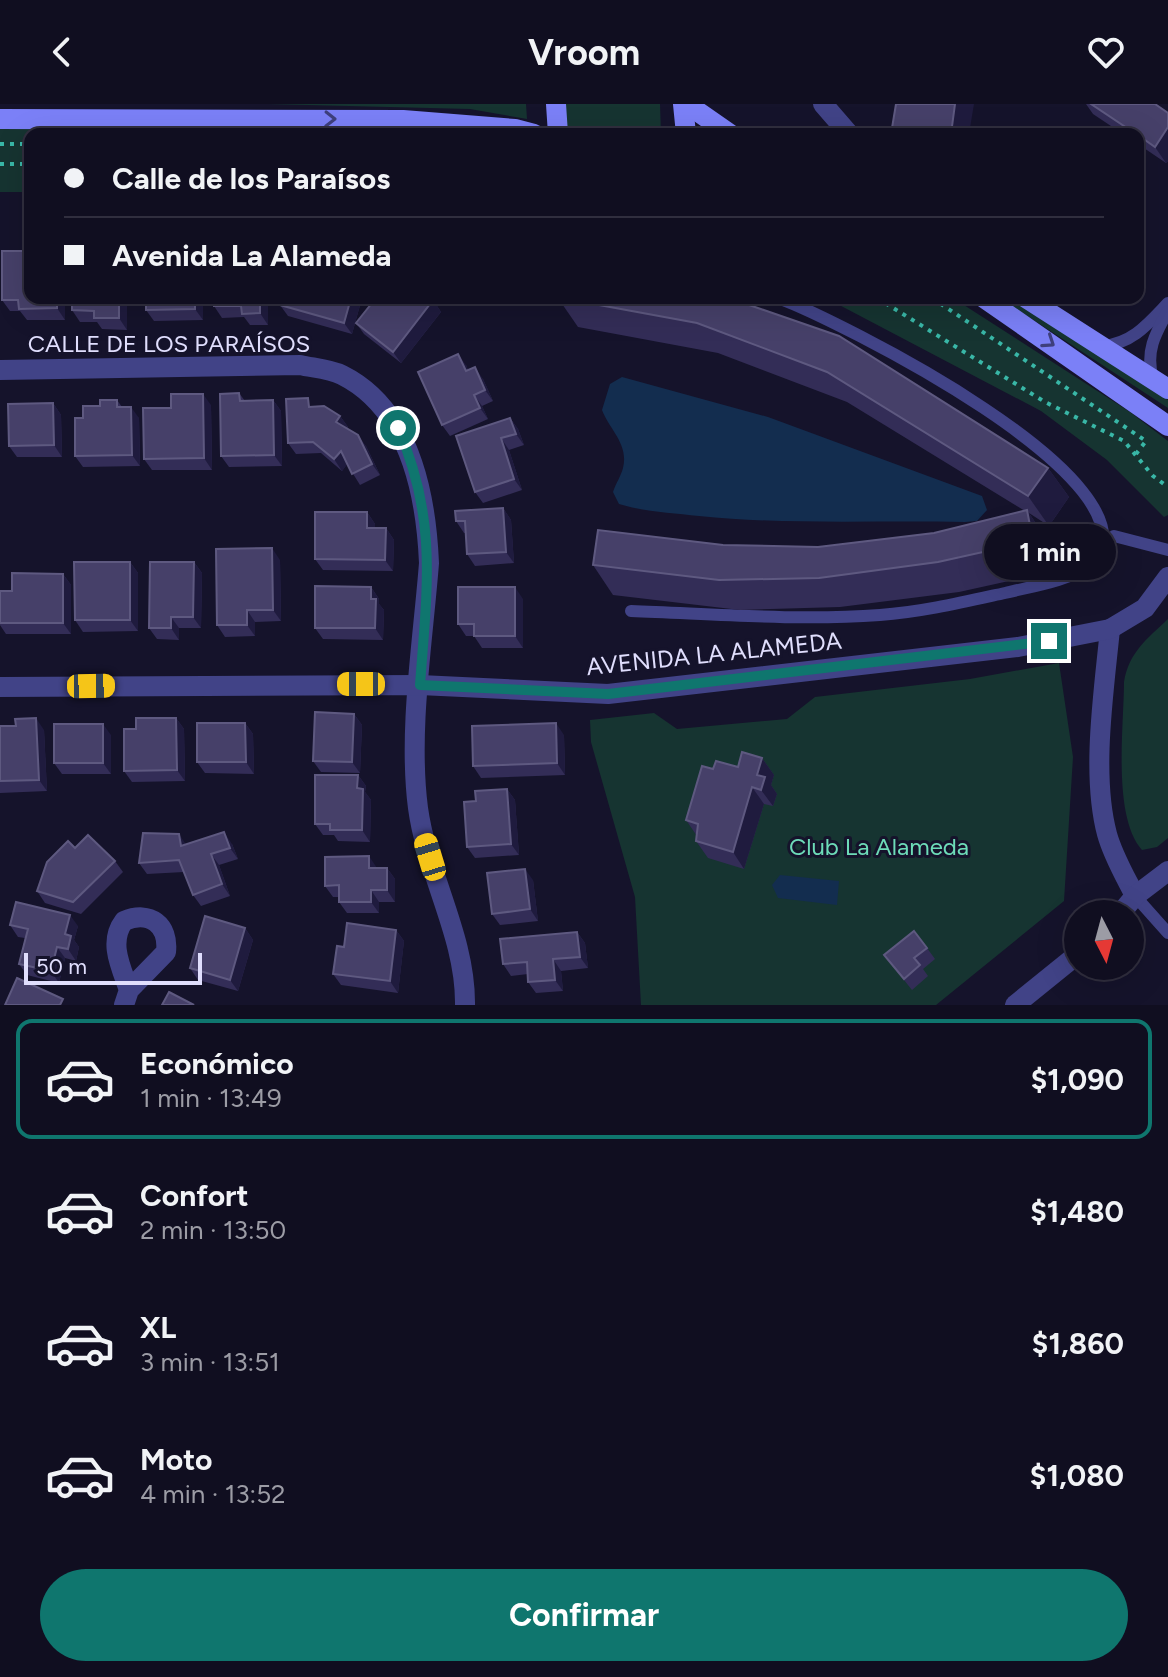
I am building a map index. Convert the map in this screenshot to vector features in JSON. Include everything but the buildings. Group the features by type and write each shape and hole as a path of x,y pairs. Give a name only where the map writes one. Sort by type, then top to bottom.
{"street":[{"path":"556,104 558,128"},
{"path":"685,104 686,128"},
{"path":"685,104 721,128"},
{"path":"823,104 844,128"},
{"path":"0,119 403,120 503,128"},
{"path":"993,304 1168,426"},
{"path":"1036,304 1161,384"},
{"name":"CALLE DE LOS PARAÍSOS","path":"0,370 300,365 340,373 362,387 398,428 407,449 428,532 429,563 420,685 418,808 458,949 465,1005"},
{"name":"AVENIDA LA ALAMEDA","path":"0,687 420,685 608,694 1018,647 1110,629 1145,608 1168,577"},
{"path":"1110,629 1104,699 1103,815 1111,846 1135,896"},
{"path":"1132,900 1168,871"},
{"path":"1015,1005 1064,965"}],"lane":[{"path":"1103,346 1126,341 1142,331 1168,303"},
{"path":"794,304 887,345 989,399 1054,443"},
{"path":"1161,384 1150,366 1153,338 1168,311"},
{"path":"631,611 811,618 883,615 929,608 1075,574 1104,554 1115,530 1168,550"},
{"path":"1135,896 1168,933"}],"path":[{"path":"0,144 24,144"},
{"path":"0,164 24,164"},
{"path":"887,304 1045,402 1124,441 1153,476 1168,487"},
{"path":"941,304 1146,441 1136,454"}],"green space":[{"path":"267,104 526,104 527,119 470,109"},
{"path":"561,104 660,104 661,128 569,128"},
{"path":"0,127 184,128 24,128 24,192 0,192"},
{"path":"837,304 962,304 1130,412 1168,441 1168,515 1164,517 1107,460 1041,411"},
{"path":"1009,304 1019,304 1034,311 1083,341 1168,400 1168,408"},
{"path":"1168,619 1168,838 1157,847 1142,850 1133,835 1123,794 1124,682 1135,654"},
{"name":"Club La Alameda","path":"1059,663 1073,757 1064,901 936,1005 641,1005 635,897 591,742 590,720 654,713 677,729 787,719 815,697 970,679"}],"water":[{"path":"622,377 768,417 982,496 987,510 977,521 965,522 799,521 699,516 649,511 619,504 613,492 623,468 623,451 602,410 610,384"},
{"path":"780,875 839,881 837,905 778,898 772,885"}],"route":[{"path":"398,428 407,449 428,532 429,563 420,685 608,694 1049,641"}]}
